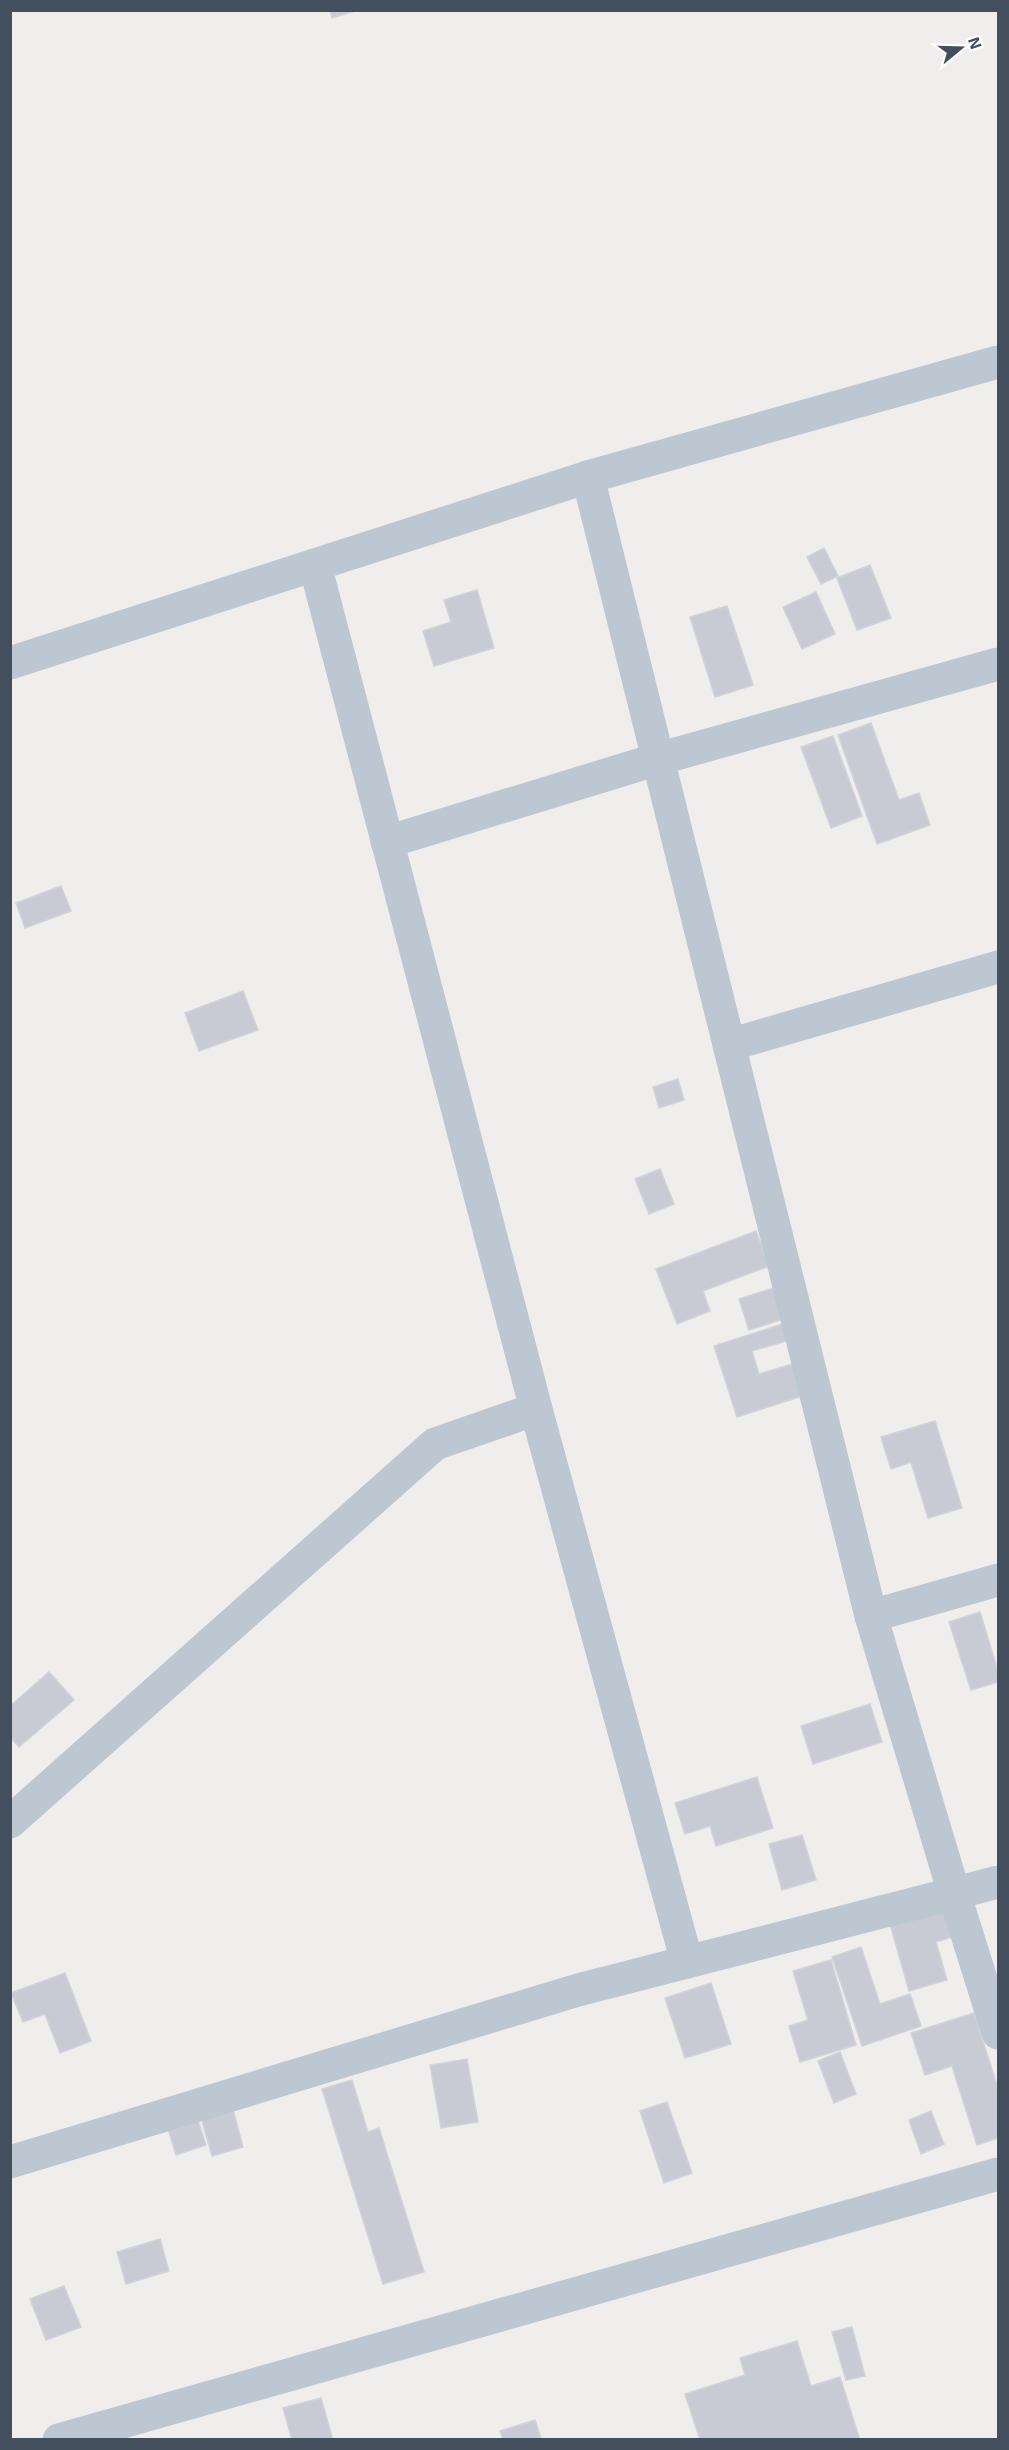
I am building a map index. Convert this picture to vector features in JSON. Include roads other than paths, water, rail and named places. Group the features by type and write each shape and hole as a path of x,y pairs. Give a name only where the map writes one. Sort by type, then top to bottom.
{"street":[{"path":"10,663 588,477 999,362"},
{"path":"588,477 871,1616 954,1893 999,2033"},
{"path":"315,565 536,1409 687,1962"},
{"path":"387,842 658,759 999,664"},
{"path":"729,1045 999,967"},
{"path":"10,1822 435,1444 536,1409"},
{"path":"871,1616 999,1580"},
{"path":"10,2162 578,1990 999,1882"},
{"path":"59,2439 999,2174"}]}
